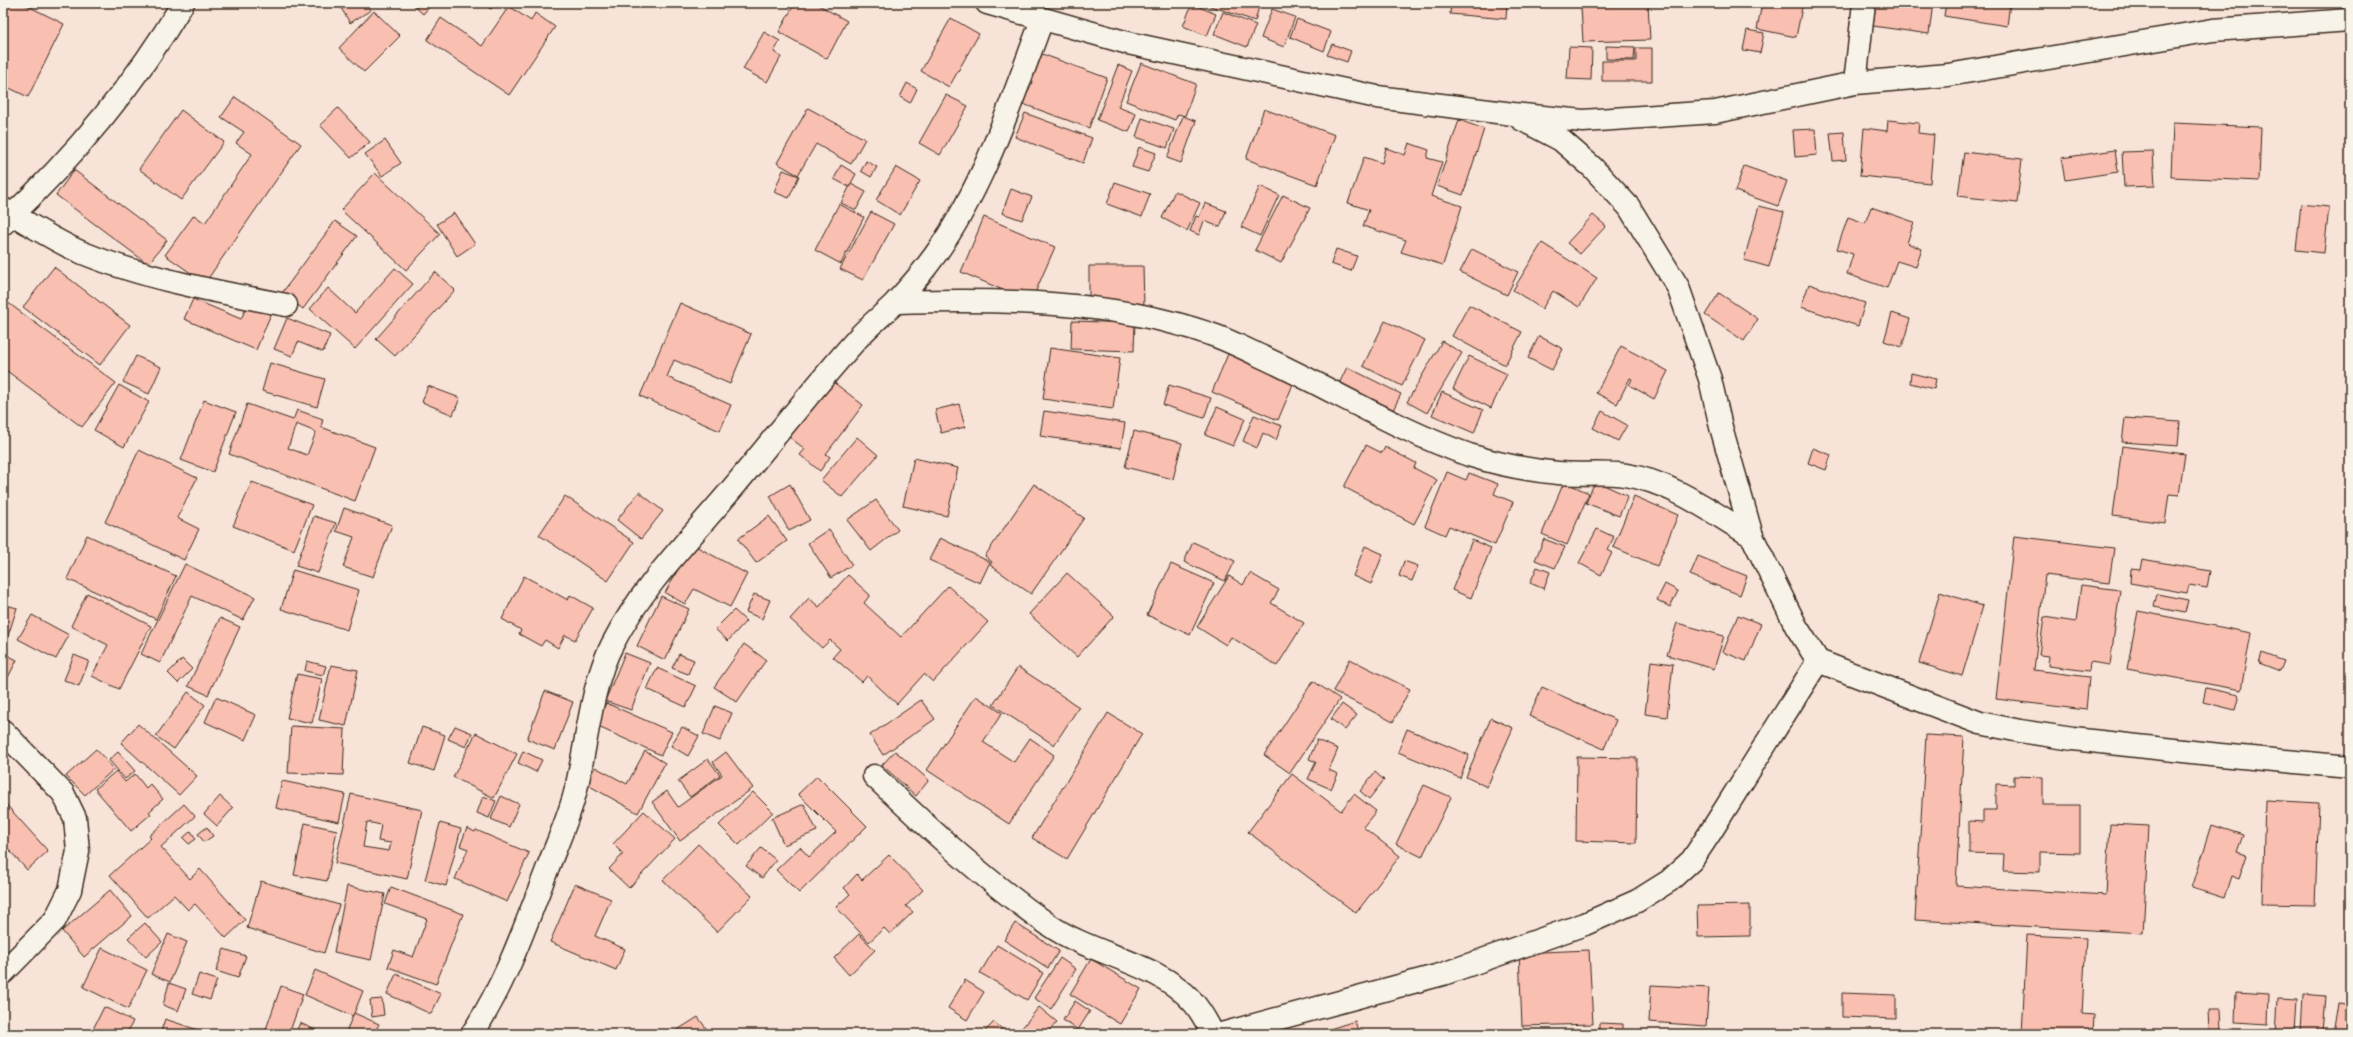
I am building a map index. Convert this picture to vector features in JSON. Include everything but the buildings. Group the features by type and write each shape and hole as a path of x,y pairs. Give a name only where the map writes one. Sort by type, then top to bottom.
{"street":[{"path":"183,3 135,76 94,127 6,216 115,265 189,284 286,305"},
{"path":"987,3 1042,20 1128,43 1377,97 1583,121 1707,112 1856,83 1948,75 2213,30 2350,20"},
{"path":"1856,83 1864,3"},
{"path":"472,1034 489,1008 517,949 571,805 599,678 611,647 637,603 670,560 731,490 824,376 861,335 896,302 927,266 951,233 994,145 1042,20"},
{"path":"1513,114 1561,140 1592,167 1629,207 1678,287 1710,379 1722,434 1752,536 1796,626 1818,661 1980,723 2020,731 2073,739 2350,767"},
{"path":"896,302 953,300 1077,307 1167,321 1212,334 1310,380 1407,429 1470,455 1514,466 1558,473 1625,475 1652,481 1752,536"},
{"path":"1221,1034 1443,974 1585,924 1637,900 1669,881 1695,855 1818,661"},
{"path":"3,731 63,793 75,818 78,851 70,890 55,920 3,972"},
{"path":"874,776 931,832 1050,925 1081,944 1150,972 1177,988 1192,1001 1213,1034"}]}
